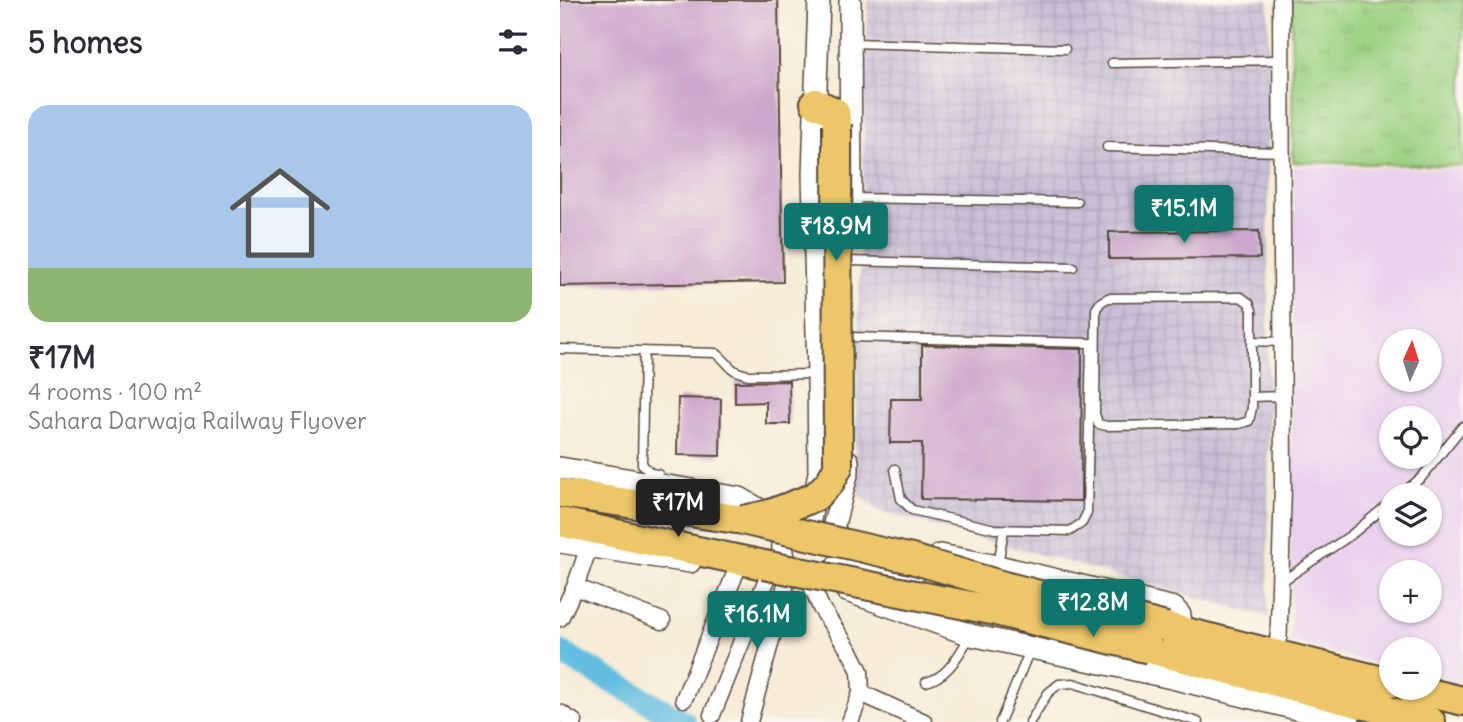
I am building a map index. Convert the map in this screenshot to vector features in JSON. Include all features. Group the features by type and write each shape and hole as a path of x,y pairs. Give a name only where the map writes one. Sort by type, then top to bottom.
{"highway":[{"path":"560,493 720,515 742,509 770,514 806,515 830,482 838,467 837,124 835,112 816,103"},
{"path":"742,509 1004,586 1174,648 1436,721"},
{"path":"560,522 991,610 1149,649 1174,648 1379,681"},
{"path":"1442,696 1463,701"}],"street":[{"path":"819,0 813,174 819,473 806,515 786,536 782,546 787,565 857,595 971,635 1032,648 1174,648 1290,711 1349,722"},
{"path":"712,715 804,573 842,553 842,544 836,532 848,471 850,0"},
{"path":"1281,0 1283,666"},
{"path":"560,468 742,509 806,515 836,532 998,566 1174,608 1180,615 1174,648"},
{"path":"560,542 737,569 804,573"},
{"path":"560,618 575,587 589,547"},
{"path":"684,699 737,569"},
{"path":"804,573 821,608 860,671 860,693 850,722"},
{"path":"749,722 804,573"},
{"path":"575,587 663,621"},
{"path":"860,693 924,722"},
{"path":"560,713 574,722"}],"lane":[{"path":"850,43 1065,49"},
{"path":"1112,63 1281,60"},
{"path":"1107,147 1282,152"},
{"path":"851,198 1077,202"},
{"path":"850,261 1073,267"},
{"path":"1241,297 1249,303 1252,310 1252,341 1252,408 1249,421 1239,424 1098,424 1095,413 1096,309 1108,298 1241,297"},
{"path":"849,337 1091,343 1087,513 1083,523 1070,531 1004,530 912,510 901,499 895,469"},
{"path":"1252,341 1283,342"},
{"path":"560,349 716,353 732,370 749,375 818,374"},
{"path":"644,351 642,464 650,473 663,475"},
{"path":"1252,397 1283,396"},
{"path":"1415,483 1463,426"},
{"path":"676,478 727,488 734,492 742,509"},
{"path":"1281,582 1351,535 1379,512"},
{"path":"998,566 1004,530"},
{"path":"804,573 932,585"},
{"path":"926,682 935,680 950,667 971,635"},
{"path":"1000,722 1032,648"},
{"path":"1283,666 1305,684 1436,721"},
{"path":"1030,722 1048,693 1059,684 1073,683 1198,722"}],"shaded area":[{"path":"868,0 1268,0 1268,617 877,510 861,496 854,476"},
{"path":"1294,166 1463,169 1463,684 1442,679 1442,637 1379,637 1379,664 1290,642"}],"green space":[{"path":"1291,0 1463,0 1463,166 1293,162"}],"building":[{"path":"560,0 778,0 783,282 560,286"},
{"path":"1259,231 1260,258 1109,259 1109,232"},
{"path":"922,345 1082,349 1081,501 921,499 922,443 890,443 891,399 922,399"},
{"path":"789,381 790,424 766,424 766,402 735,403 735,382"},
{"path":"678,398 721,399 720,456 677,455"}],"waterway":[{"path":"560,652 684,722"}]}
